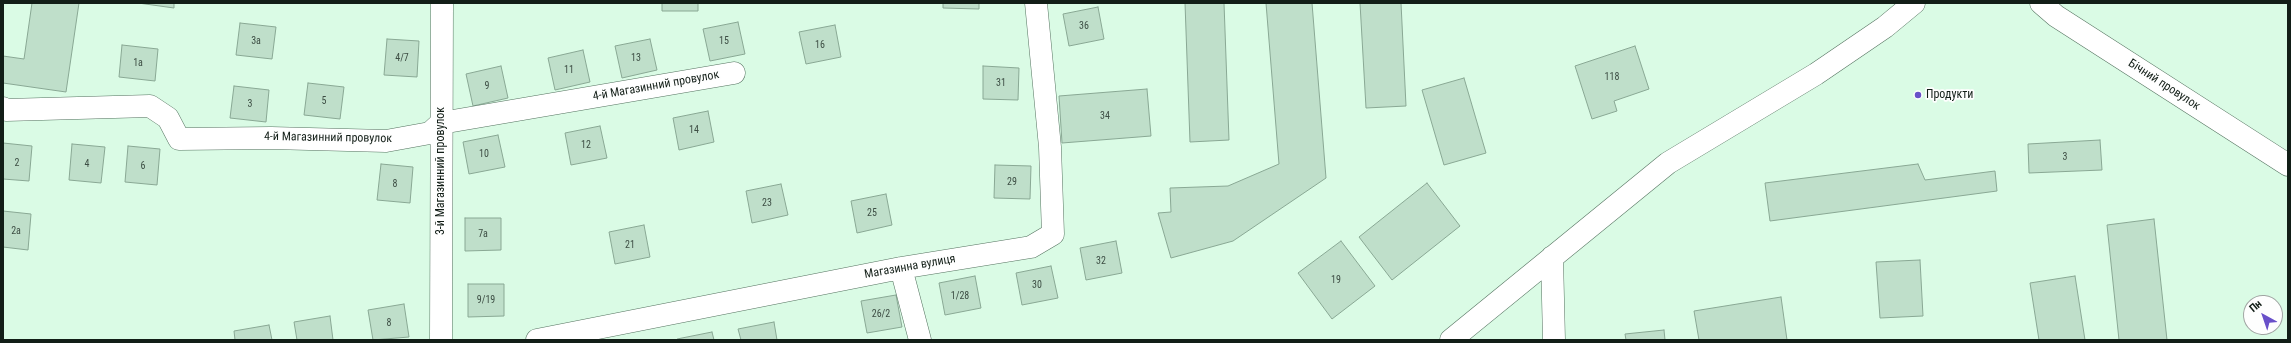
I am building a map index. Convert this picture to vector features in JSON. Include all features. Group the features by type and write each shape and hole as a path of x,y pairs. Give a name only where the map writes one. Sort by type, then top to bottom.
{"street":[{"name":"3-й Магазинний провулок","path":"441,340 442,3"},
{"name":"Магазинна вулиця","path":"536,340 901,268 1031,247 1053,234 1050,147 1036,3"},
{"path":"1451,340 1668,163 1816,74 1885,27 1914,3"},
{"name":"Бічний провулок","path":"2041,3 2056,16 2288,165"},
{"name":"4-й Магазинний провулок","path":"3,108 6,110 150,106 168,118 179,139 271,138 386,141 430,134 441,123 734,73"},
{"path":"1552,257 1554,340"},
{"path":"901,268 920,340"}],"building":[{"path":"32,3 79,3 66,92 3,83 3,56 24,59"},
{"path":"138,3 174,3 174,8"},
{"path":"662,3 698,3 698,11 662,11"},
{"path":"943,3 979,3 979,9 943,8"},
{"path":"1185,3 1224,3 1229,140 1190,142"},
{"path":"1266,3 1312,3 1326,178 1233,241 1171,258 1158,213 1171,212 1170,188 1228,186 1279,164"},
{"path":"1360,3 1401,3 1406,106 1366,108"},
{"path":"1098,7 1104,39 1069,46 1063,14"},
{"path":"738,22 745,54 710,61 703,29"},
{"path":"240,23 276,27 272,59 236,55"},
{"path":"835,25 841,57 806,64 799,32"},
{"path":"387,39 419,41 417,77 384,75"},
{"path":"650,39 657,70 622,78 615,46"},
{"path":"122,45 158,49 155,81 119,77"},
{"path":"1635,46 1649,89 1614,101 1617,111 1592,119 1575,66"},
{"path":"583,50 590,82 555,90 548,58"},
{"path":"501,66 508,98 473,106 466,74"},
{"path":"983,66 1019,68 1018,100 983,99"},
{"path":"1464,78 1486,153 1444,165 1422,90"},
{"path":"308,83 344,87 340,119 304,115"},
{"path":"234,86 269,90 266,122 230,118"},
{"path":"1147,89 1151,136 1062,143 1059,96"},
{"path":"708,111 714,142 679,150 673,118"},
{"path":"600,126 607,158 571,165 565,133"},
{"path":"498,135 505,167 469,174 463,142"},
{"path":"2100,140 2102,170 2029,173 2028,144"},
{"path":"3,143 32,146 29,181 3,179"},
{"path":"72,144 105,147 101,183 69,180"},
{"path":"128,146 160,149 157,185 125,182"},
{"path":"381,164 413,167 410,203 377,200"},
{"path":"1918,164 1925,180 1995,171 1997,191 1770,221 1765,183"},
{"path":"995,165 1031,166 1030,199 994,198"},
{"path":"1427,183 1460,226 1392,280 1359,237"},
{"path":"781,184 788,215 752,223 746,191"},
{"path":"886,194 892,225 857,233 851,201"},
{"path":"3,211 31,214 28,250 3,247"},
{"path":"465,218 501,218 501,250 465,251"},
{"path":"2154,219 2167,340 2119,340 2107,225"},
{"path":"644,225 650,257 615,264 609,232"},
{"path":"1116,241 1122,273 1086,280 1080,248"},
{"path":"1341,241 1375,286 1332,319 1298,273"},
{"path":"1920,260 1923,316 1880,318 1876,262"},
{"path":"1051,266 1058,298 1022,305 1016,273"},
{"path":"975,276 981,308 945,315 939,283"},
{"path":"2075,276 2085,340 2039,340 2030,283"},
{"path":"468,284 504,284 504,316 468,317"},
{"path":"896,295 902,327 867,333 861,301"},
{"path":"1781,297 1787,340 1699,340 1694,311"},
{"path":"404,304 409,337 373,340 368,310"},
{"path":"330,316 333,340 297,340 294,322"},
{"path":"774,322 777,340 741,340 738,329"},
{"path":"269,325 272,340 235,340 234,331"},
{"path":"1664,330 1665,340 1626,340 1625,334"},
{"path":"712,332 714,340 677,340 677,339"}],"place":[{"name":"Продукти","path":"1918,95"}]}
